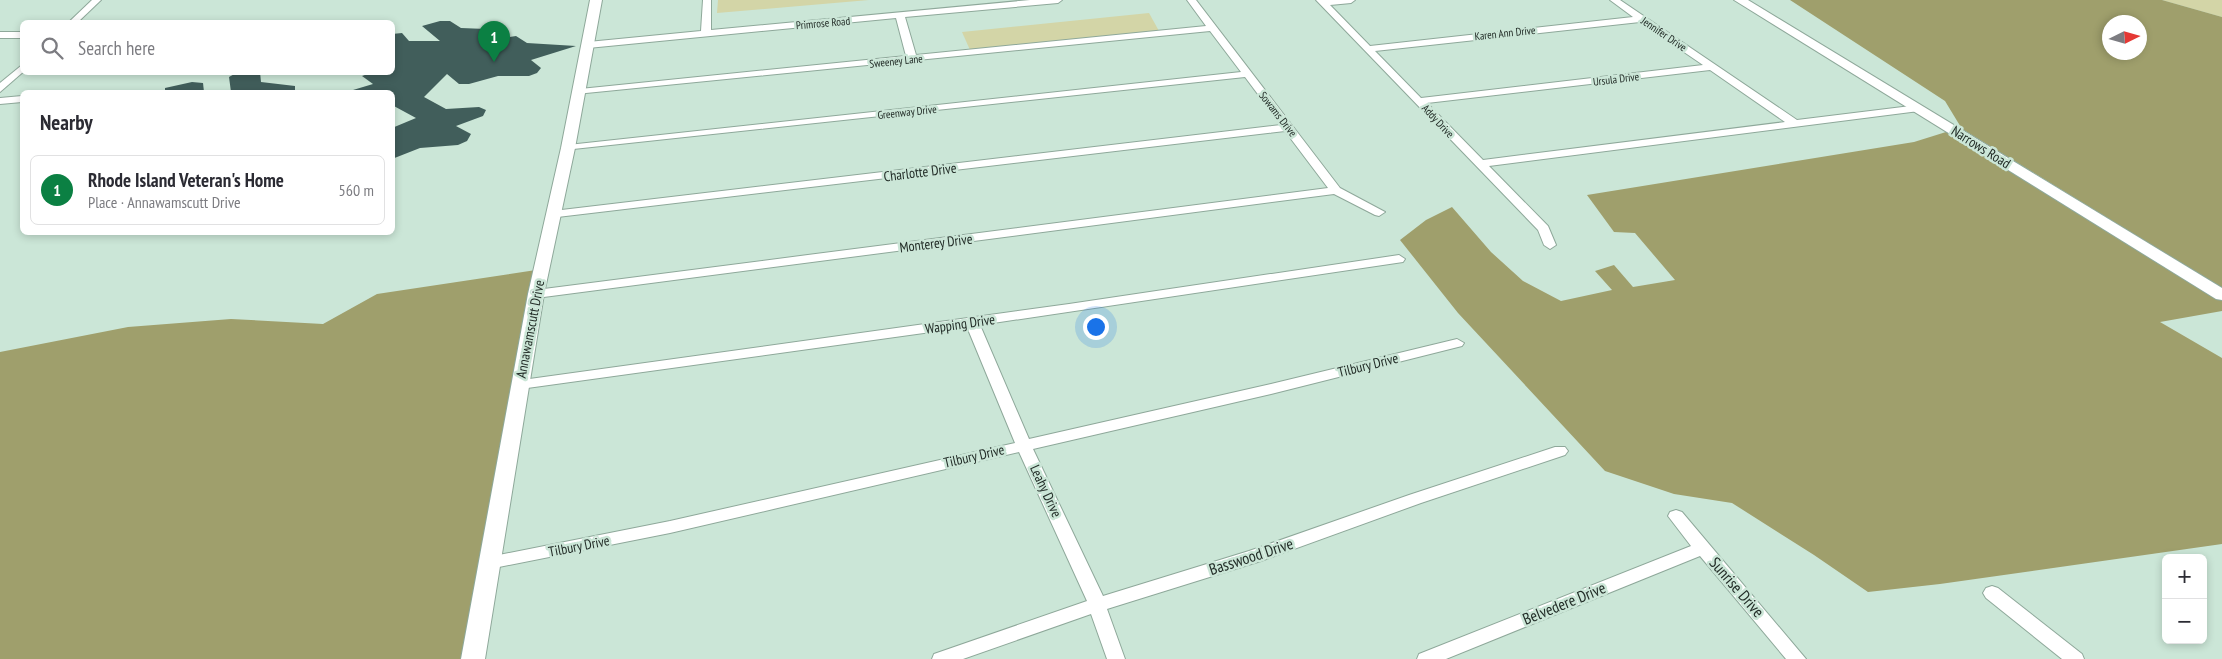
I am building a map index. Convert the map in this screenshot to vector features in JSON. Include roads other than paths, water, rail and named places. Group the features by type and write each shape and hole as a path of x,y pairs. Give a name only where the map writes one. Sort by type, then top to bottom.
{"street":[{"path":"75,20 97,0"},
{"name":"Annawamscutt Drive","path":"473,659 536,294 580,92 596,0"},
{"path":"706,33 707,0"},
{"name":"Primrose Road","path":"588,45 900,16 980,4 1058,0"},
{"name":"Sowams Drive","path":"1191,0 1336,190 1378,212"},
{"path":"1321,1 1351,0"},
{"name":"Jennifer Drive","path":"1614,0 1714,68"},
{"name":"Narrows Road","path":"1740,0 2222,295"},
{"name":"Addy Drive","path":"1321,1 1544,229 1550,245"},
{"path":"900,16 912,59"},
{"name":"Karen Ann Drive","path":"1367,49 1642,19"},
{"name":"Sweeney Lane","path":"580,92 1212,28"},
{"path":"0,34 20,35"},
{"path":"1714,68 1796,124"},
{"name":"Ursula Drive","path":"1419,101 1714,68"},
{"path":"0,89 20,70"},
{"name":"Greenway Drive","path":"568,148 1247,74"},
{"path":"0,101 20,99"},
{"path":"1480,164 1919,108"},
{"name":"Charlotte Drive","path":"553,215 1288,127"},
{"name":"Monterey Drive","path":"536,294 1336,190"},
{"name":"Wapping Drive","path":"520,384 972,323 1067,307 1399,259"},
{"name":"Leahy Drive","path":"972,323 1010,416 1090,585 1116,659"},
{"name":"Tilbury Drive","path":"489,563 661,529 1281,386 1457,343"},
{"name":"Basswood Drive","path":"941,659 1097,605 1255,556 1415,499 1560,451"},
{"name":"Sunrise Drive","path":"1676,516 1797,659"},
{"name":"Belvedere Drive","path":"1426,659 1703,548"},
{"path":"1992,593 2075,659"}],"place":[{"name":"Rhode Island Veteran's Home","path":"494,62"}]}
